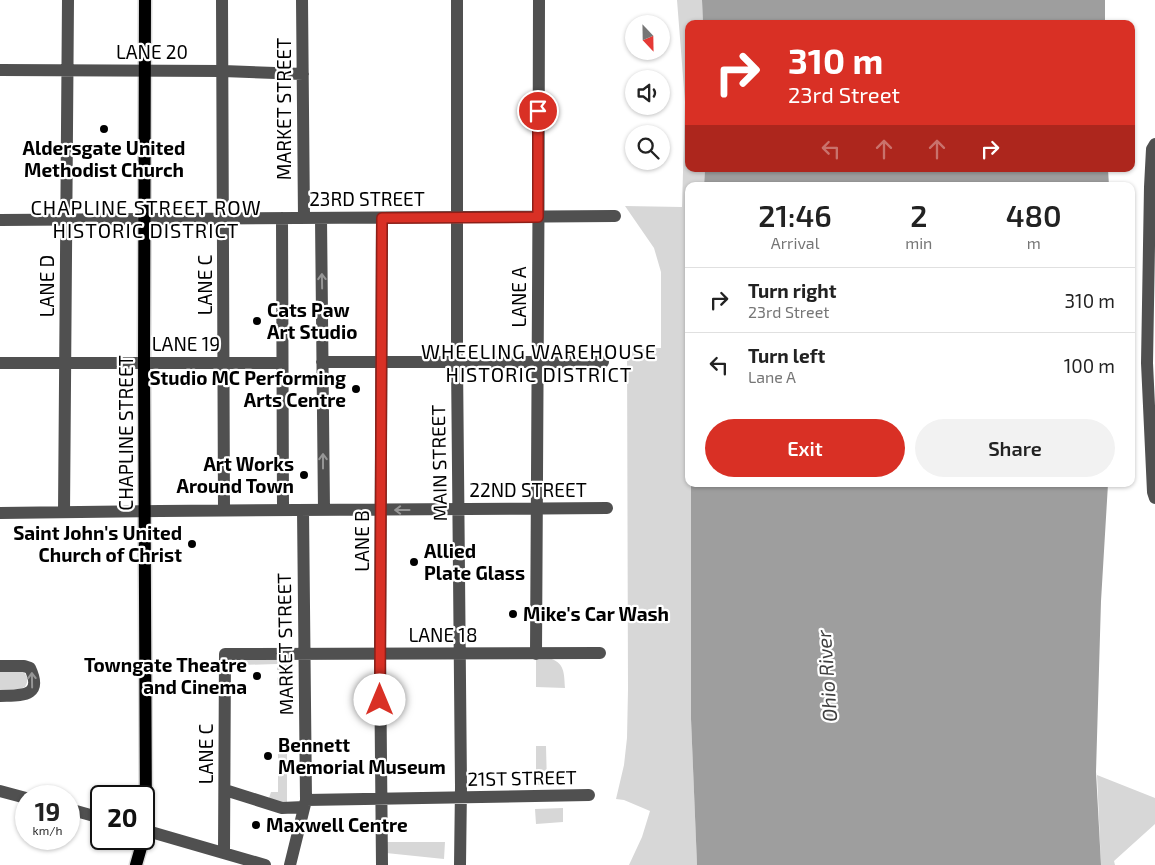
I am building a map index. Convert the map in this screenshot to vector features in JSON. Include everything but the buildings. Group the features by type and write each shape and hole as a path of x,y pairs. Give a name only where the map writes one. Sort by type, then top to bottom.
{"main road":[{"name":"CHAPLINE STREET","path":"145,0 145,785"},
{"name":"CHAPLINE STREET","path":"136,865 140,850"}],"street":[{"name":"LANE D","path":"64,512 68,0"},
{"name":"LANE C","path":"222,0 224,510"},
{"name":"MARKET STREET","path":"302,0 304,218"},
{"name":"MAIN STREET","path":"457,0 460,865"},
{"name":"LANE A","path":"536,654 539,0"},
{"name":"LANE 20","path":"0,70 222,71 303,74"},
{"path":"1155,144 1152,149 1147,363 1153,429 1153,492 1155,498"},
{"name":"23RD STREET","path":"0,220 615,216"},
{"path":"282,218 283,510"},
{"path":"321,218 324,510"},
{"name":"LANE B","path":"382,218 380,654 382,865"},
{"path":"322,362 603,362"},
{"name":"LANE 19","path":"0,363 282,363"},
{"name":"22ND STREET","path":"0,514 224,510 607,508"},
{"name":"MARKET STREET","path":"290,865 305,804 303,510"},
{"name":"LANE 18","path":"225,654 600,653"},
{"name":"LANE C","path":"224,853 225,654"},
{"path":"0,666 24,666 30,668 34,685 31,691 25,695 0,696"},
{"name":"21ST STREET","path":"225,790 282,808 305,804 382,799 590,795"},
{"path":"0,791 15,795"},
{"path":"155,833 265,865"}],"shaded area":[{"path":"677,0 702,0 703,20 685,20 685,102"},
{"path":"685,102 685,172 705,172 704,182 685,182 685,487 691,487 691,719 697,865 629,865 642,837 650,811 624,800 616,799 624,765 627,738 627,349 661,348 661,272 654,248 625,206 682,207"},
{"path":"548,658 561,665 564,673 565,688 536,687 536,659"},
{"path":"241,659 287,659 288,684 277,685 277,678 282,677 282,670 277,670 277,664 241,665"},
{"path":"21,670 27,678 25,687 0,690 0,672"},
{"path":"536,746 546,746 547,785 536,785"},
{"path":"278,751 287,751 287,804 268,801 271,792 278,792"},
{"path":"1097,775 1155,798 1155,824 1114,861 1115,865 1101,865"},
{"path":"563,808 563,822 536,824 535,809"},
{"path":"386,842 445,842 444,859 386,853"}],"water":[{"path":"702,0 1105,0 1105,20 703,20"},
{"path":"705,172 1108,172 1109,182 704,182"},
{"name":"Ohio River","path":"691,487 1108,487 1101,601 1096,772 1101,865 697,865 691,719"}],"place":[{"name":"Aldersgate United Methodist Church","path":"104,129"},
{"name":"Cats Paw Art Studio","path":"257,321"},
{"name":"Studio MC Performing Arts Centre","path":"356,389"},
{"name":"Art Works Around Town","path":"304,475"},
{"name":"Saint John's United Church of Christ","path":"192,544"},
{"name":"Allied Plate Glass","path":"414,562"},
{"name":"Mike's Car Wash","path":"513,614"},
{"name":"Towngate Theatre and Cinema","path":"257,676"},
{"name":"Bennett Memorial Museum","path":"268,756"},
{"name":"Maxwell Centre","path":"256,825"}],"district":[{"name":"CHAPLINE STREET ROW HISTORIC DISTRICT","path":"146,220"},
{"name":"WHEELING WAREHOUSE HISTORIC DISTRICT","path":"539,364"}],"route":[{"path":"380,700 382,218 538,217 538,111"}]}
